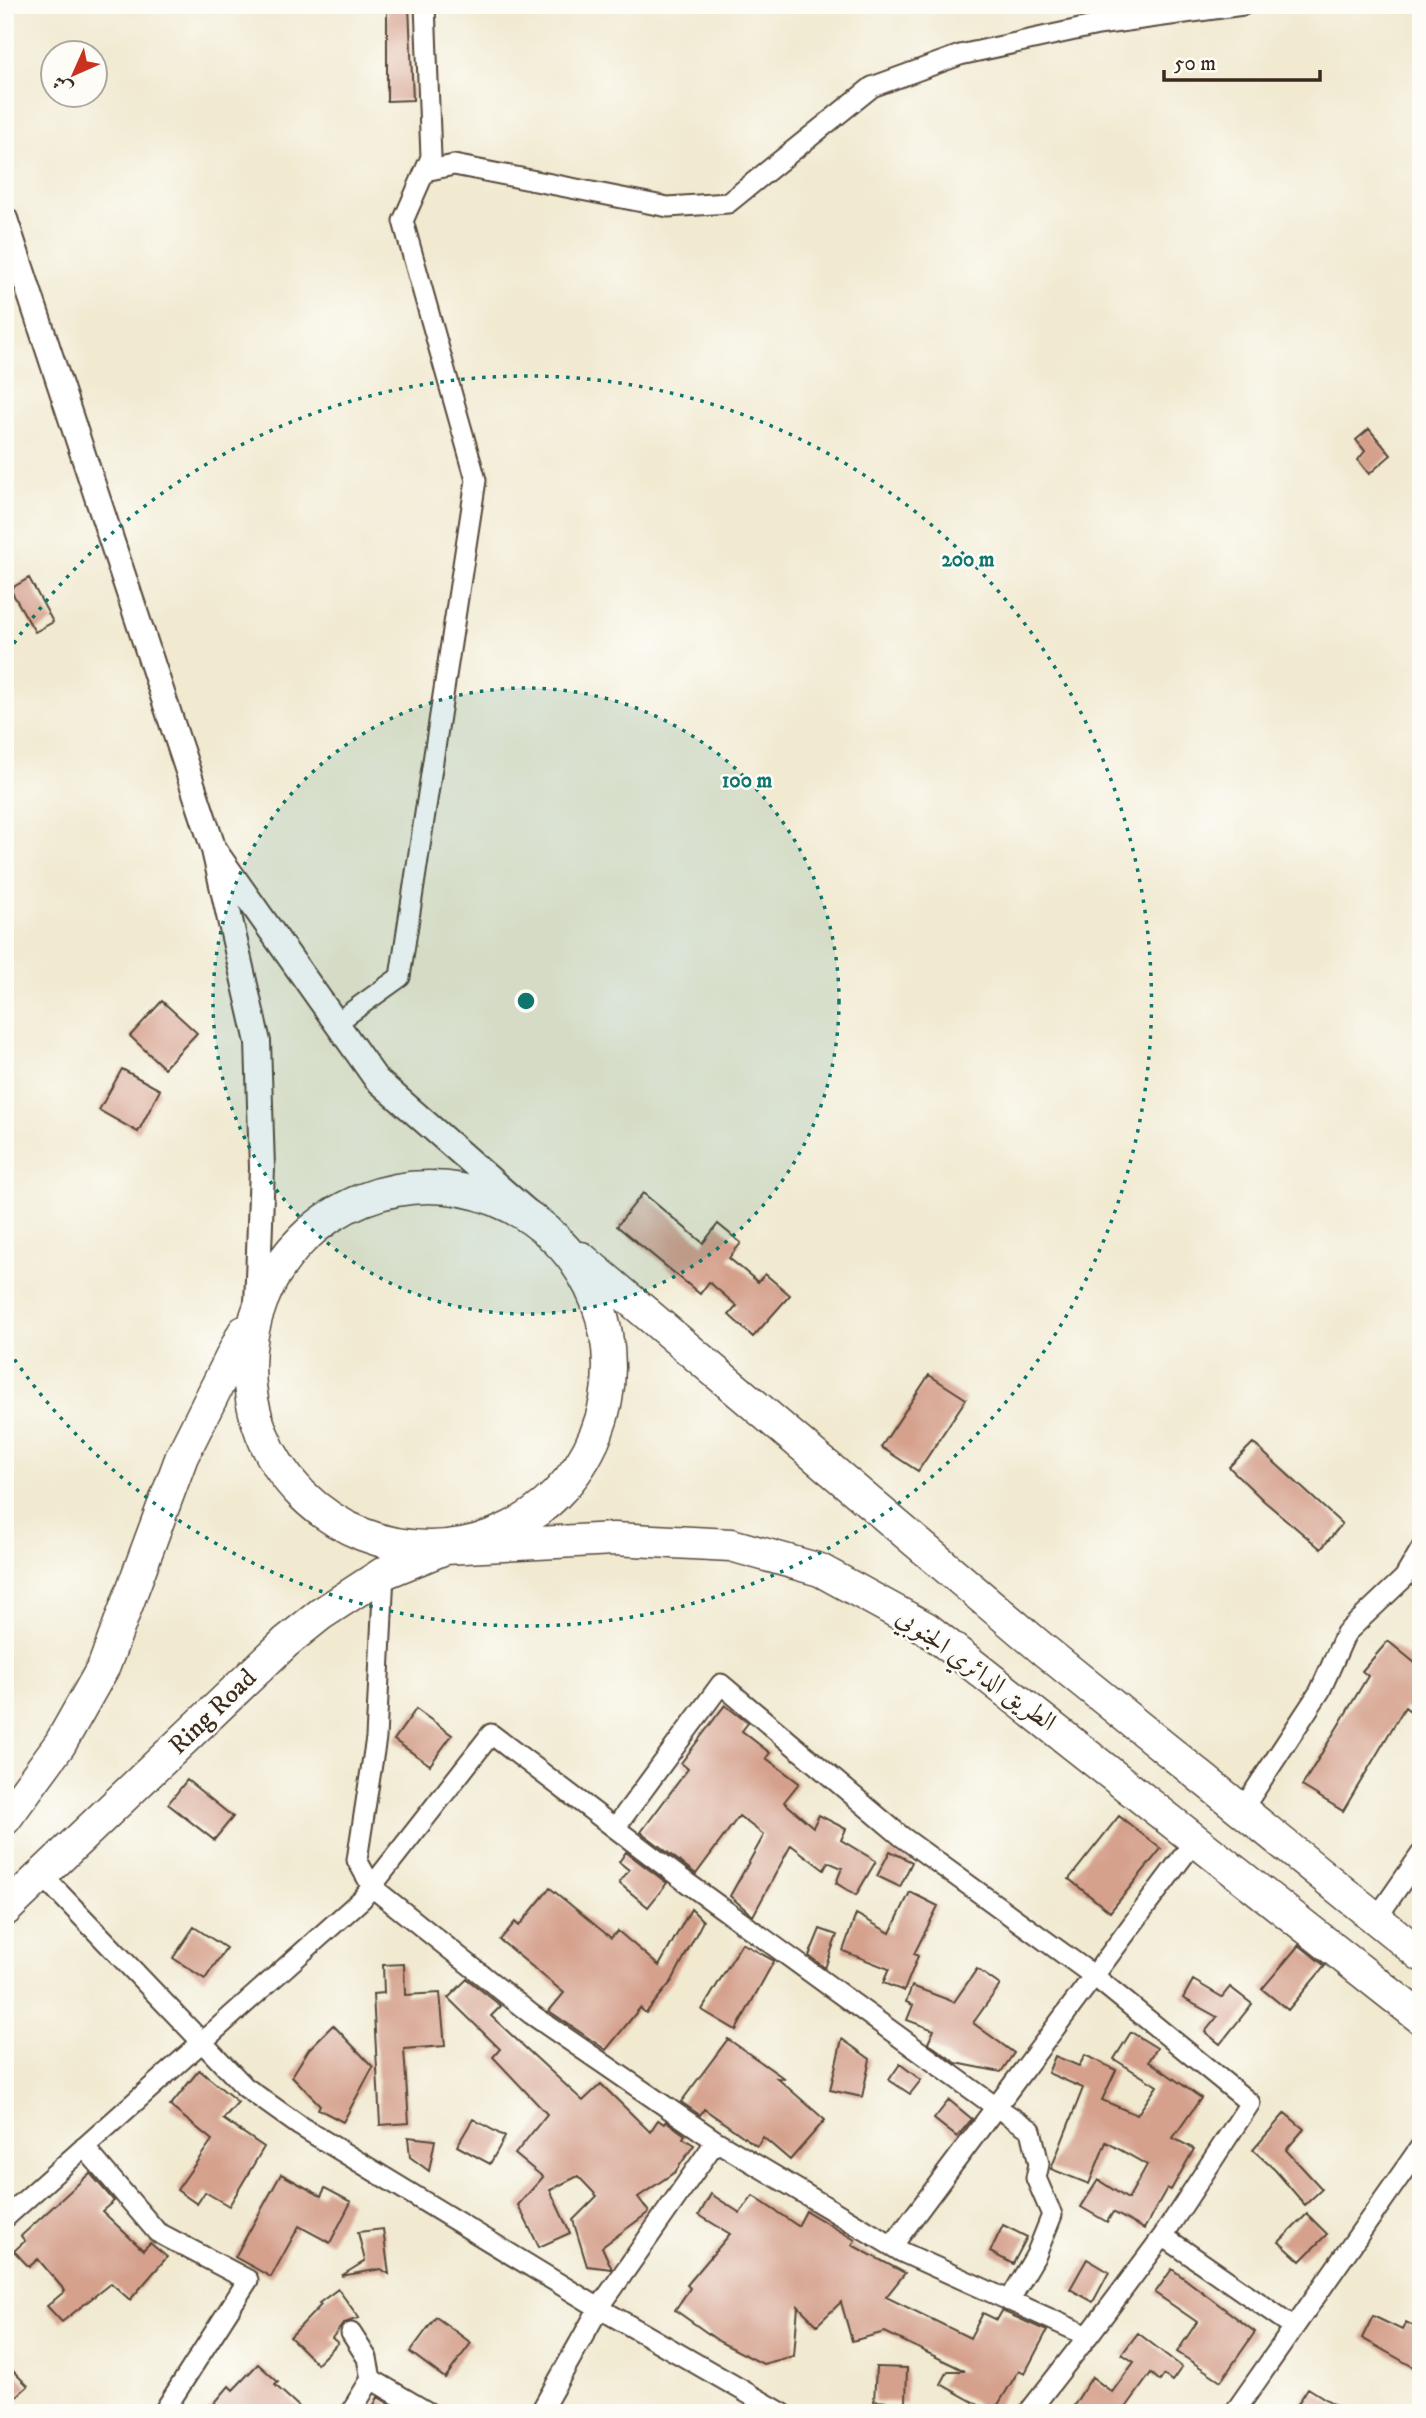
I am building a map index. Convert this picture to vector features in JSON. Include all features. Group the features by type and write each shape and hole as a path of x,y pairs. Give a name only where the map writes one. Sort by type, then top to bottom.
{"main road":[{"path":"5,1819 60,1744 104,1666 182,1455 257,1306 285,1254 330,1213 385,1190 445,1185 503,1201 553,1234 590,1282 608,1338 608,1398 589,1454 553,1501 503,1533 446,1548 386,1543 374,1539 330,1519 285,1478 257,1425 247,1365 257,1306"},
{"name":"الطريق الدائري الجنوبي","path":"553,1234 1045,1651 1421,1955"},
{"name":"الطريق الدائري الجنوبي","path":"446,1548 614,1539 731,1545 820,1570 926,1628 1421,2018"},
{"name":"Ring Road","path":"5,1910 286,1642 332,1606 384,1573 446,1548"}],"street":[{"path":"337,1023 400,977 476,480 403,221 431,157 425,5"},
{"path":"425,171 454,165 668,207 728,203 872,87 960,55 1152,11 1243,5"},
{"path":"5,219 11,252 214,850 258,1042 262,1168 257,1306"},
{"path":"214,850 376,1079 553,1234"},
{"path":"1242,1810 1320,1691 1346,1633 1404,1578 1421,1549"},
{"path":"384,1573 376,1738 357,1860 372,1887 531,2014 716,2141 892,2246 1088,2336"},
{"path":"615,1828 721,1684 901,1836 1094,1976 1250,2103 1163,2236 1028,2413"},
{"path":"5,2218 372,1887 491,1734 615,1828 1031,2130 1039,2164 1036,2178 1052,2215 1036,2255 1009,2301"},
{"path":"892,2246 1196,1839"},
{"path":"1376,1919 1421,1854"},
{"path":"42,1875 245,2087 300,2126 599,2308 782,2413"},
{"path":"540,2413 599,2308 716,2141"},
{"path":"1234,2413 1421,2146"},
{"path":"85,2147 158,2232 248,2280 167,2411"},
{"path":"1163,2236 1294,2327"},
{"path":"350,2413 371,2379 367,2358 351,2333"},
{"path":"371,2379 429,2413"}],"building":[{"path":"387,5 409,5 413,100 387,101"},
{"path":"1369,429 1391,455 1369,474 1358,460 1365,451 1356,440"},
{"path":"29,578 53,622 35,632 10,589"},
{"path":"162,1001 197,1033 164,1068 130,1036"},
{"path":"122,1069 160,1090 138,1132 99,1110"},
{"path":"643,1193 703,1243 718,1224 741,1243 729,1258 758,1282 765,1274 790,1295 753,1337 729,1315 737,1306 709,1282 700,1294 617,1226"},
{"path":"929,1375 966,1399 918,1471 881,1447"},
{"path":"1253,1443 1342,1524 1321,1549 1229,1467"},
{"path":"1388,1641 1421,1668 1421,1698 1410,1711 1405,1707 1343,1811 1302,1786 1368,1676 1362,1671"},
{"path":"725,1705 748,1723 742,1731 770,1753 766,1758 799,1783 784,1802 813,1827 819,1815 846,1829 841,1840 876,1861 856,1895 836,1883 842,1868 828,1862 824,1870 791,1845 753,1916 730,1896 764,1835 739,1816 696,1874 641,1832 688,1769 681,1763"},
{"path":"416,1709 452,1735 430,1765 394,1740"},
{"path":"187,1780 233,1817 214,1840 168,1804"},
{"path":"1119,1816 1161,1849 1110,1912 1069,1879"},
{"path":"890,1851 912,1862 900,1887 877,1876"},
{"path":"626,1852 667,1883 648,1907 619,1883 629,1870 619,1862"},
{"path":"550,1888 611,1938 618,1931 659,1966 691,1909 703,1921 672,1981 646,2013 640,2008 606,2050 549,2011 564,1993 500,1940 515,1922 519,1926"},
{"path":"910,1892 938,1906 914,1954 918,1956 904,1991 883,1983 889,1969 843,1951 856,1914 890,1933"},
{"path":"194,1927 226,1948 205,1979 173,1958"},
{"path":"820,1929 837,1935 825,1968 809,1956"},
{"path":"742,1943 774,1961 736,2030 702,2010"},
{"path":"1299,1945 1325,1966 1288,2010 1262,1989"},
{"path":"404,1964 405,1995 440,1993 445,2046 404,2049 409,2123 380,2125 373,1994 384,1993 383,1965"},
{"path":"977,1969 1000,1985 973,2023 1014,2053 1001,2072 956,2063 928,2043 934,2030 907,2020 913,2005 906,2002 912,1986 954,2002"},
{"path":"467,1979 501,2006 491,2016 583,2101 601,2084 650,2132 658,2120 664,2124 666,2121 694,2145 675,2172 638,2197 649,2212 602,2247 612,2269 587,2266 573,2220 597,2196 578,2176 550,2190 570,2233 539,2247 518,2205 543,2177 515,2154 547,2114 493,2057 500,2049 448,1998"},
{"path":"1193,1980 1222,1997 1230,1987 1252,2004 1220,2044 1205,2032 1217,2017 1183,1998"},
{"path":"333,2025 373,2067 343,2122 318,2109 320,2105 292,2076 309,2049"},
{"path":"1131,2032 1157,2048 1149,2061 1201,2098 1173,2138 1194,2149 1171,2190 1167,2188 1144,2229 1113,2212 1107,2222 1081,2207 1098,2180 1128,2199 1147,2165 1106,2142 1089,2184 1051,2169 1083,2088 1048,2073 1055,2056 1079,2066 1085,2055 1116,2070 1102,2100 1137,2115 1157,2086 1114,2059"},
{"path":"728,2039 785,2079 777,2078 825,2120 790,2160 763,2137 757,2146 704,2109 700,2115 681,2102"},
{"path":"842,2039 870,2059 862,2097 830,2090"},
{"path":"900,2064 921,2080 910,2094 889,2080"},
{"path":"199,2070 238,2102 223,2119 264,2147 229,2206 205,2192 197,2204 177,2190 212,2140 170,2106"},
{"path":"949,2100 972,2119 957,2137 934,2119"},
{"path":"1285,2113 1304,2129 1286,2150 1322,2189 1305,2205 1275,2170 1253,2150"},
{"path":"473,2119 505,2137 490,2164 457,2146"},
{"path":"408,2137 435,2140 429,2171 410,2157"},
{"path":"90,2173 114,2201 102,2211 143,2250 150,2243 167,2257 130,2300 111,2283 62,2322 47,2306 65,2291 38,2259 29,2267 14,2251 25,2241 21,2236"},
{"path":"281,2174 321,2196 325,2188 351,2202 330,2243 299,2226 271,2277 235,2257"},
{"path":"711,2194 740,2213 753,2196 798,2226 806,2211 855,2240 852,2245 905,2273 886,2297 970,2338 983,2313 997,2320 1002,2311 1047,2331 1025,2373 1019,2370 993,2413 941,2384 948,2371 965,2371 885,2332 852,2341 841,2302 817,2325 798,2306 794,2356 763,2364 720,2342 675,2310 690,2288 687,2285 730,2234 699,2215"},
{"path":"1307,2214 1327,2234 1300,2261 1279,2242"},
{"path":"1003,2225 1027,2237 1013,2264 990,2252"},
{"path":"383,2229 389,2274 381,2269 341,2276 365,2261 358,2232"},
{"path":"1087,2259 1109,2272 1093,2302 1070,2289"},
{"path":"1172,2269 1255,2332 1221,2381 1177,2352 1197,2322 1155,2293"},
{"path":"338,2289 359,2318 344,2323 332,2338 338,2343 317,2364 290,2337 321,2305 319,2303"},
{"path":"1373,2316 1402,2330 1406,2322 1421,2330 1421,2358 1415,2368 1362,2338"},
{"path":"436,2317 471,2343 445,2378 410,2352"},
{"path":"1138,2333 1182,2367 1172,2381 1164,2375 1160,2381 1151,2373 1122,2413 1069,2413 1092,2377 1112,2392 1134,2362 1122,2354"},
{"path":"5,2363 28,2386 5,2407"},
{"path":"258,2364 278,2382 275,2385 306,2413 206,2413 229,2386 233,2390"},
{"path":"876,2367 907,2368 906,2403 874,2401"},
{"path":"1308,2388 1348,2413 1292,2413"},
{"path":"378,2397 404,2413 370,2413"}]}
